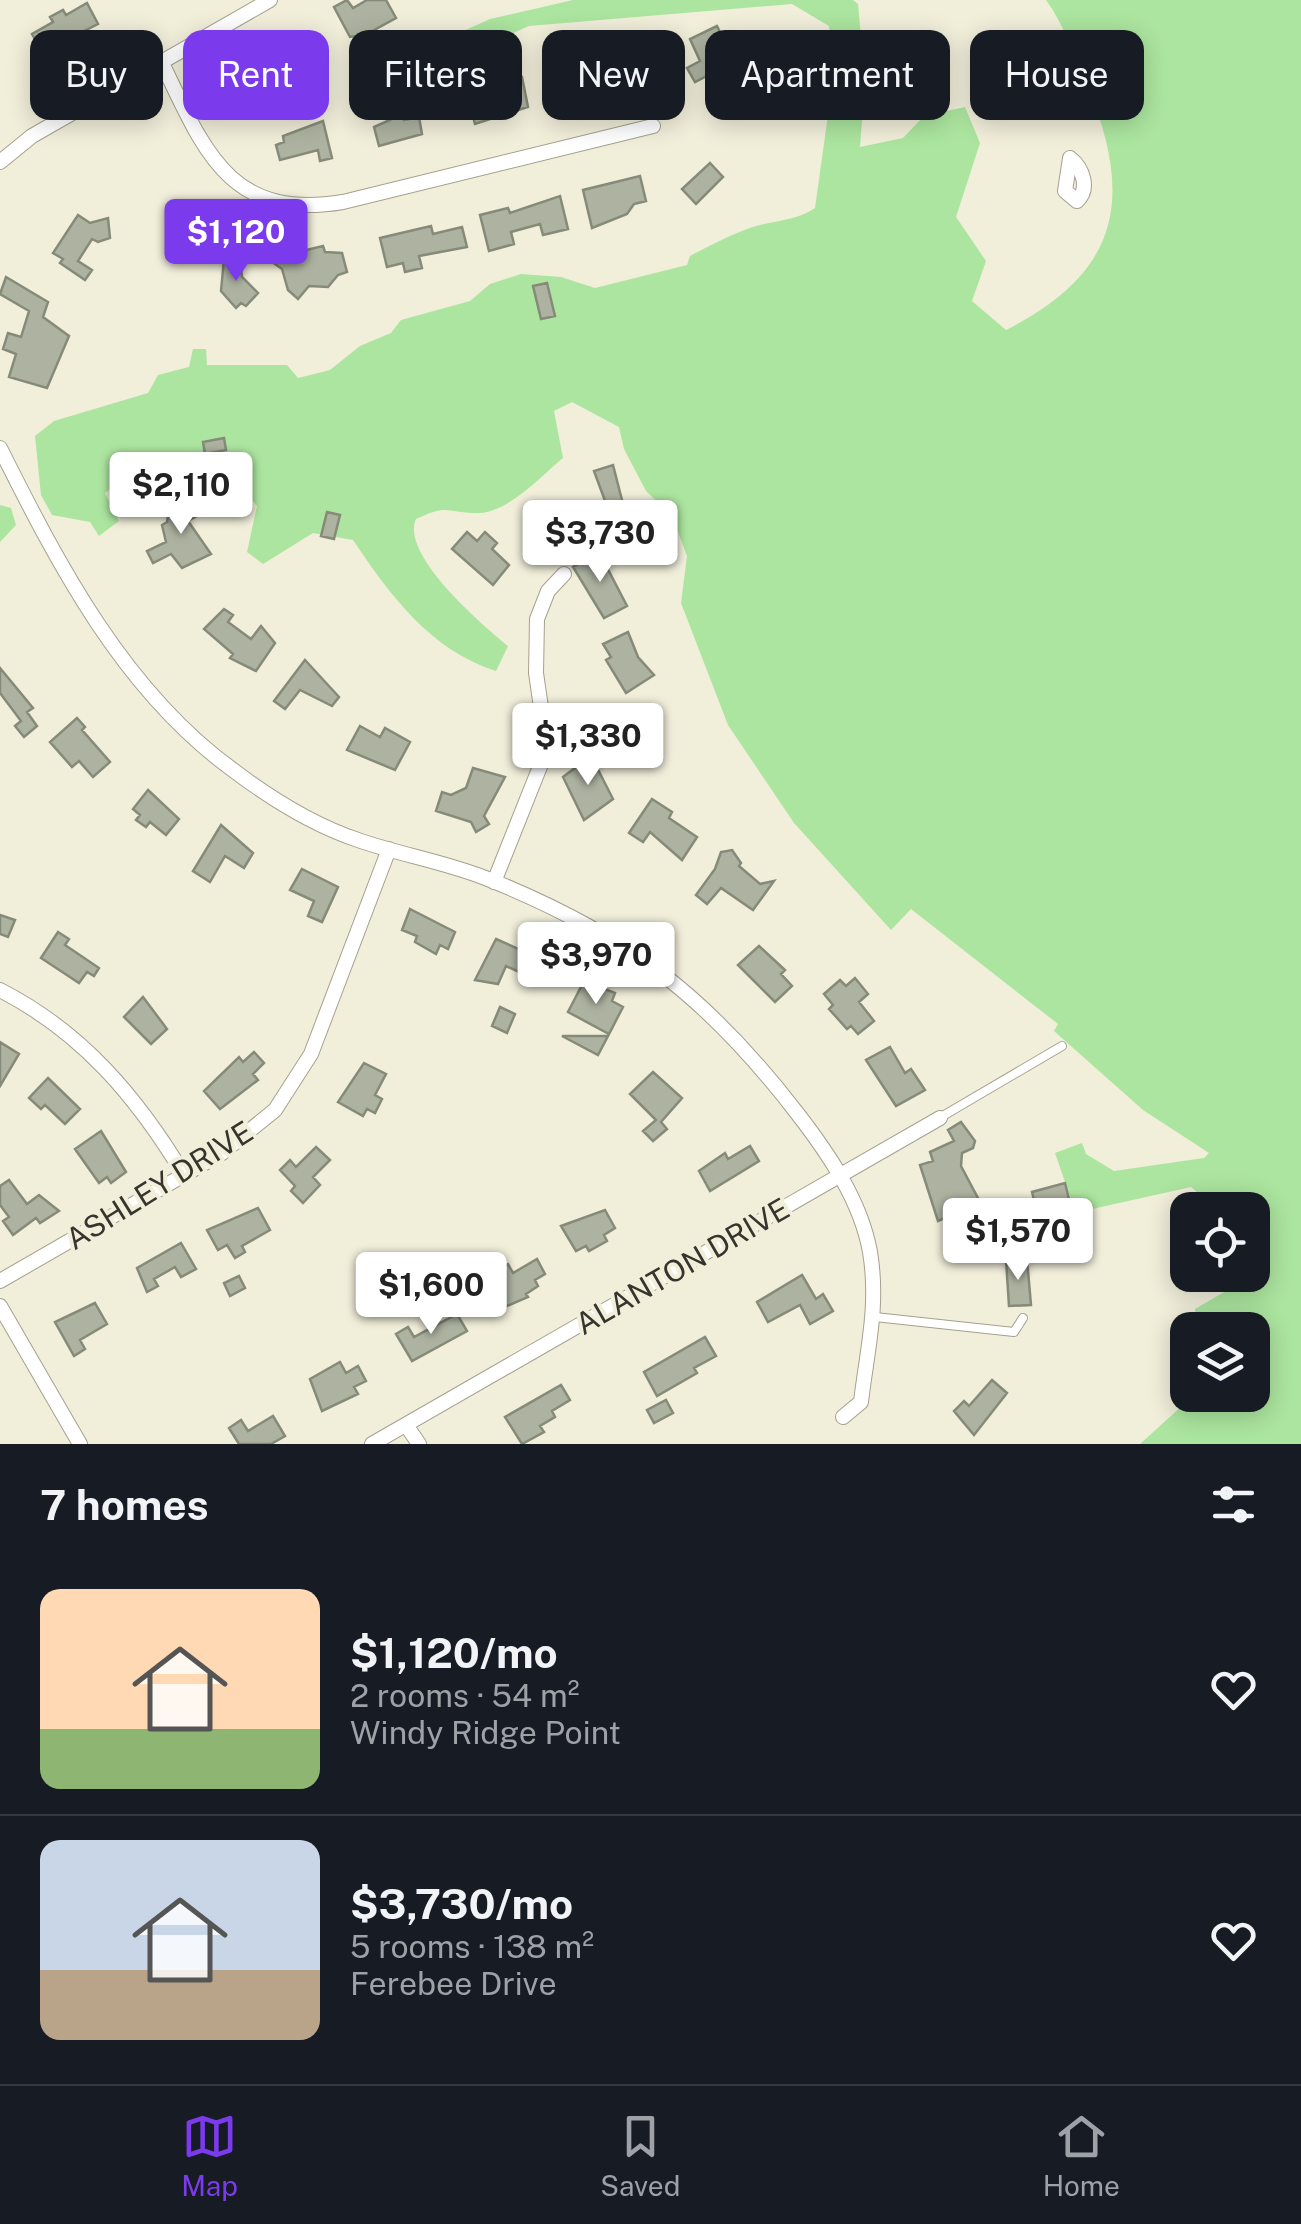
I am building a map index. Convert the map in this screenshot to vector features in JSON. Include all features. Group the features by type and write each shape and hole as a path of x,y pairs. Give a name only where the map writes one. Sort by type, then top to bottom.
{"street":[{"path":"163,60 270,0"},
{"path":"163,65 220,172 244,190 297,206 343,202 653,126"},
{"path":"0,162 60,120"},
{"path":"0,448 86,605 170,715 204,748 264,791 334,831 494,882 590,927 697,999 771,1079 839,1176 870,1250 876,1317 861,1402 842,1417"},
{"path":"494,882 546,748 536,673 537,619 548,592 564,574"},
{"name":"ASHLEY DRIVE","path":"0,1281 251,1132 295,1084 389,849"},
{"path":"0,990 92,1052 142,1110 184,1175"},
{"name":"ALANTON DRIVE","path":"372,1444 940,1118"},
{"path":"0,1306 80,1444"},
{"path":"406,1424 419,1444"}],"lane":[{"path":"940,1118 1062,1046"},
{"path":"876,1317 1014,1332 1023,1318"}],"shaded area":[{"path":"573,0 853,0 858,4 860,30 829,30 829,26 792,4 529,26 520,30 466,30 490,19"},
{"path":"1046,0 1301,0 1301,1444 1140,1444 1175,1412 1270,1412 1270,1312 1195,1309 1224,1292 1270,1292 1270,1192 1197,1192 1191,1187 1083,1211 1073,1205 1055,1153 1082,1143 1086,1154 1114,1171 1204,1158 1209,1153 1143,1110 1054,1031 1058,1024 911,909 891,930 794,823 728,725 681,603 687,556 672,516 646,491 624,449 619,427 572,402 554,411 563,458 523,493 488,512 442,510 416,519 414,534 431,569 508,646 496,671 472,662 432,635 397,600 353,540 313,533 263,564 247,552 257,506 234,478 147,463 105,493 119,521 99,536 90,522 52,515 41,495 35,436 54,421 148,393 158,375 189,367 193,349 206,349 207,365 287,365 298,378 330,370 360,346 391,333 401,320 470,301 490,284 521,274 561,277 595,288 687,265 690,256 733,235 815,208 827,120 862,120 860,147 903,138 920,120 950,120 950,110 965,107 980,143 956,217 986,261 972,301 1006,330 1045,307 1074,283 1095,256 1108,227 1112,195 1110,161 1100,120 1144,120 1144,30 1063,30"},
{"path":"0,505 11,508 16,525 0,542"}],"building":[{"path":"347,0 353,8 367,0 386,0 396,18 374,30 349,30 349,35 334,7"},
{"path":"87,3 98,24 86,30 39,30 53,22 50,17 63,10 66,15"},
{"path":"705,32 705,77 695,82 687,68 700,61 690,39"},
{"path":"522,77 528,107 522,109"},
{"path":"390,120 420,120 422,134 379,146 374,127"},
{"path":"323,121 332,158 320,161 318,150 280,160 276,145 284,142 283,136"},
{"path":"710,163 723,177 696,204 682,189"},
{"path":"640,176 646,201 634,204 627,214 592,228 583,190"},
{"path":"560,196 568,229 543,235 540,224 511,232 514,244 489,251 480,215 508,208 510,213"},
{"path":"78,215 90,223 108,218 110,238 98,242 92,239 78,261 92,270 85,280 60,263 63,259 53,253"},
{"path":"431,226 433,234 462,227 467,247 419,256 422,268 405,272 403,263 387,267 380,238"},
{"path":"323,246 325,252 342,253 347,272 338,275 328,287 309,286 298,299 288,290 282,269 275,264 284,251 290,254"},
{"path":"224,259 240,259 242,277 258,293 246,306 241,303 236,308 221,291"},
{"path":"6,277 48,302 43,317 69,336 47,388 9,377 16,354 3,349 8,333 21,337 29,311 0,294"},
{"path":"547,283 555,316 541,319 533,286"},
{"path":"224,438 226,450 205,454 203,442"},
{"path":"613,465 623,504 608,509 594,471"},
{"path":"193,499 200,514 188,521 211,554 182,568 171,554 153,563 147,551 166,542 162,525 167,522 169,510"},
{"path":"327,512 340,515 334,539 321,536"},
{"path":"467,532 477,541 485,532 497,543 492,549 509,565 493,585 452,549"},
{"path":"599,552 627,606 604,618 573,567"},
{"path":"224,609 233,615 228,622 251,639 261,626 275,643 256,671 230,658 233,654 204,629"},
{"path":"628,632 638,657 654,675 626,693 606,660 611,657 603,644"},
{"path":"305,660 339,697 332,706 300,690 285,709 274,701"},
{"path":"0,668 33,708 27,712 37,726 24,737 15,726 21,721 0,693"},
{"path":"77,718 85,727 82,730 110,762 93,777 79,761 72,767 50,742"},
{"path":"360,726 380,737 385,728 410,742 395,770 347,750"},
{"path":"591,756 613,799 584,820 563,777"},
{"path":"473,768 505,777 484,816 489,824 476,832 471,822 436,811 442,792 451,795 466,788"},
{"path":"148,790 179,819 166,835 150,822 146,827 136,820 140,815 133,809"},
{"path":"652,799 672,812 669,818 697,837 682,860 650,832 643,842 629,833"},
{"path":"221,825 253,853 244,868 225,856 210,882 193,871"},
{"path":"732,850 741,863 739,866 760,884 774,881 753,910 721,888 707,904 696,895 715,869 721,852"},
{"path":"302,869 338,887 322,922 308,916 314,901 290,890"},
{"path":"410,909 455,932 448,949 440,945 436,954 415,942 417,936 402,930"},
{"path":"0,915 15,920 8,937 0,934"},
{"path":"58,932 69,939 65,945 99,968 94,976 87,972 79,983 41,958"},
{"path":"496,939 548,962 539,981 506,966 498,984 475,980"},
{"path":"759,946 785,970 781,974 792,986 775,1002 738,965"},
{"path":"855,978 868,994 859,1002 874,1021 858,1034 851,1026 847,1029 829,1009 833,1005 824,994 840,980 846,986"},
{"path":"584,981 615,993 612,1001 623,1007 609,1034 568,1012"},
{"path":"143,997 167,1029 151,1044 124,1017"},
{"path":"500,1007 515,1014 507,1033 492,1026"},
{"path":"562,1036 608,1036 598,1055"},
{"path":"0,1042 19,1054 0,1086"},
{"path":"890,1047 905,1073 911,1069 925,1090 896,1106 866,1060"},
{"path":"254,1052 264,1063 253,1074 258,1080 220,1109 204,1091 239,1057 243,1062"},
{"path":"364,1063 386,1074 375,1095 382,1099 375,1113 367,1109 363,1116 338,1102"},
{"path":"653,1072 682,1098 661,1122 667,1129 653,1141 643,1131 656,1120 630,1094"},
{"path":"48,1078 80,1109 65,1124 45,1105 41,1109 29,1098"},
{"path":"961,1122 975,1141 973,1148 962,1153 961,1166 980,1202 938,1221 920,1165 933,1161 930,1152 954,1141 948,1130"},
{"path":"101,1131 126,1172 111,1183 107,1177 99,1183 75,1149"},
{"path":"750,1146 759,1161 710,1191 699,1171 725,1153 728,1159"},
{"path":"316,1147 330,1160 313,1177 320,1185 303,1203 291,1191 295,1186 280,1170 290,1160 296,1167"},
{"path":"9,1180 27,1204 39,1195 59,1211 40,1223 36,1218 13,1235 3,1221 9,1217 0,1205 0,1186"},
{"path":"1065,1183 1070,1203 1037,1212 1032,1192"},
{"path":"258,1208 270,1230 242,1246 245,1252 235,1258 227,1245 218,1250 207,1230"},
{"path":"605,1210 615,1228 604,1235 607,1241 589,1251 586,1246 576,1251 561,1226"},
{"path":"181,1243 196,1269 181,1277 175,1267 154,1279 158,1286 147,1292 137,1268"},
{"path":"494,1259 499,1268 508,1264 513,1273 537,1259 545,1274 535,1280 538,1286 526,1294 528,1297 500,1309 481,1268"},
{"path":"1027,1259 1031,1305 1009,1306 1006,1260"},
{"path":"802,1275 816,1299 823,1294 833,1311 810,1324 800,1305 768,1322 757,1302"},
{"path":"239,1276 245,1288 230,1296 224,1283"},
{"path":"95,1303 107,1324 80,1340 85,1349 74,1356 55,1322"},
{"path":"457,1314 467,1331 412,1361 396,1334 408,1327 414,1337"},
{"path":"705,1337 716,1356 694,1368 697,1373 657,1396 644,1372"},
{"path":"340,1362 346,1373 358,1366 366,1381 354,1387 358,1394 322,1411 310,1379"},
{"path":"992,1380 1007,1393 974,1435 954,1411 964,1401 969,1406"},
{"path":"561,1385 570,1400 552,1411 555,1417 540,1426 544,1432 522,1444 505,1417"},
{"path":"666,1400 673,1413 654,1423 647,1410"},
{"path":"273,1416 285,1436 271,1444 239,1444 229,1428 241,1420 248,1431"}]}
